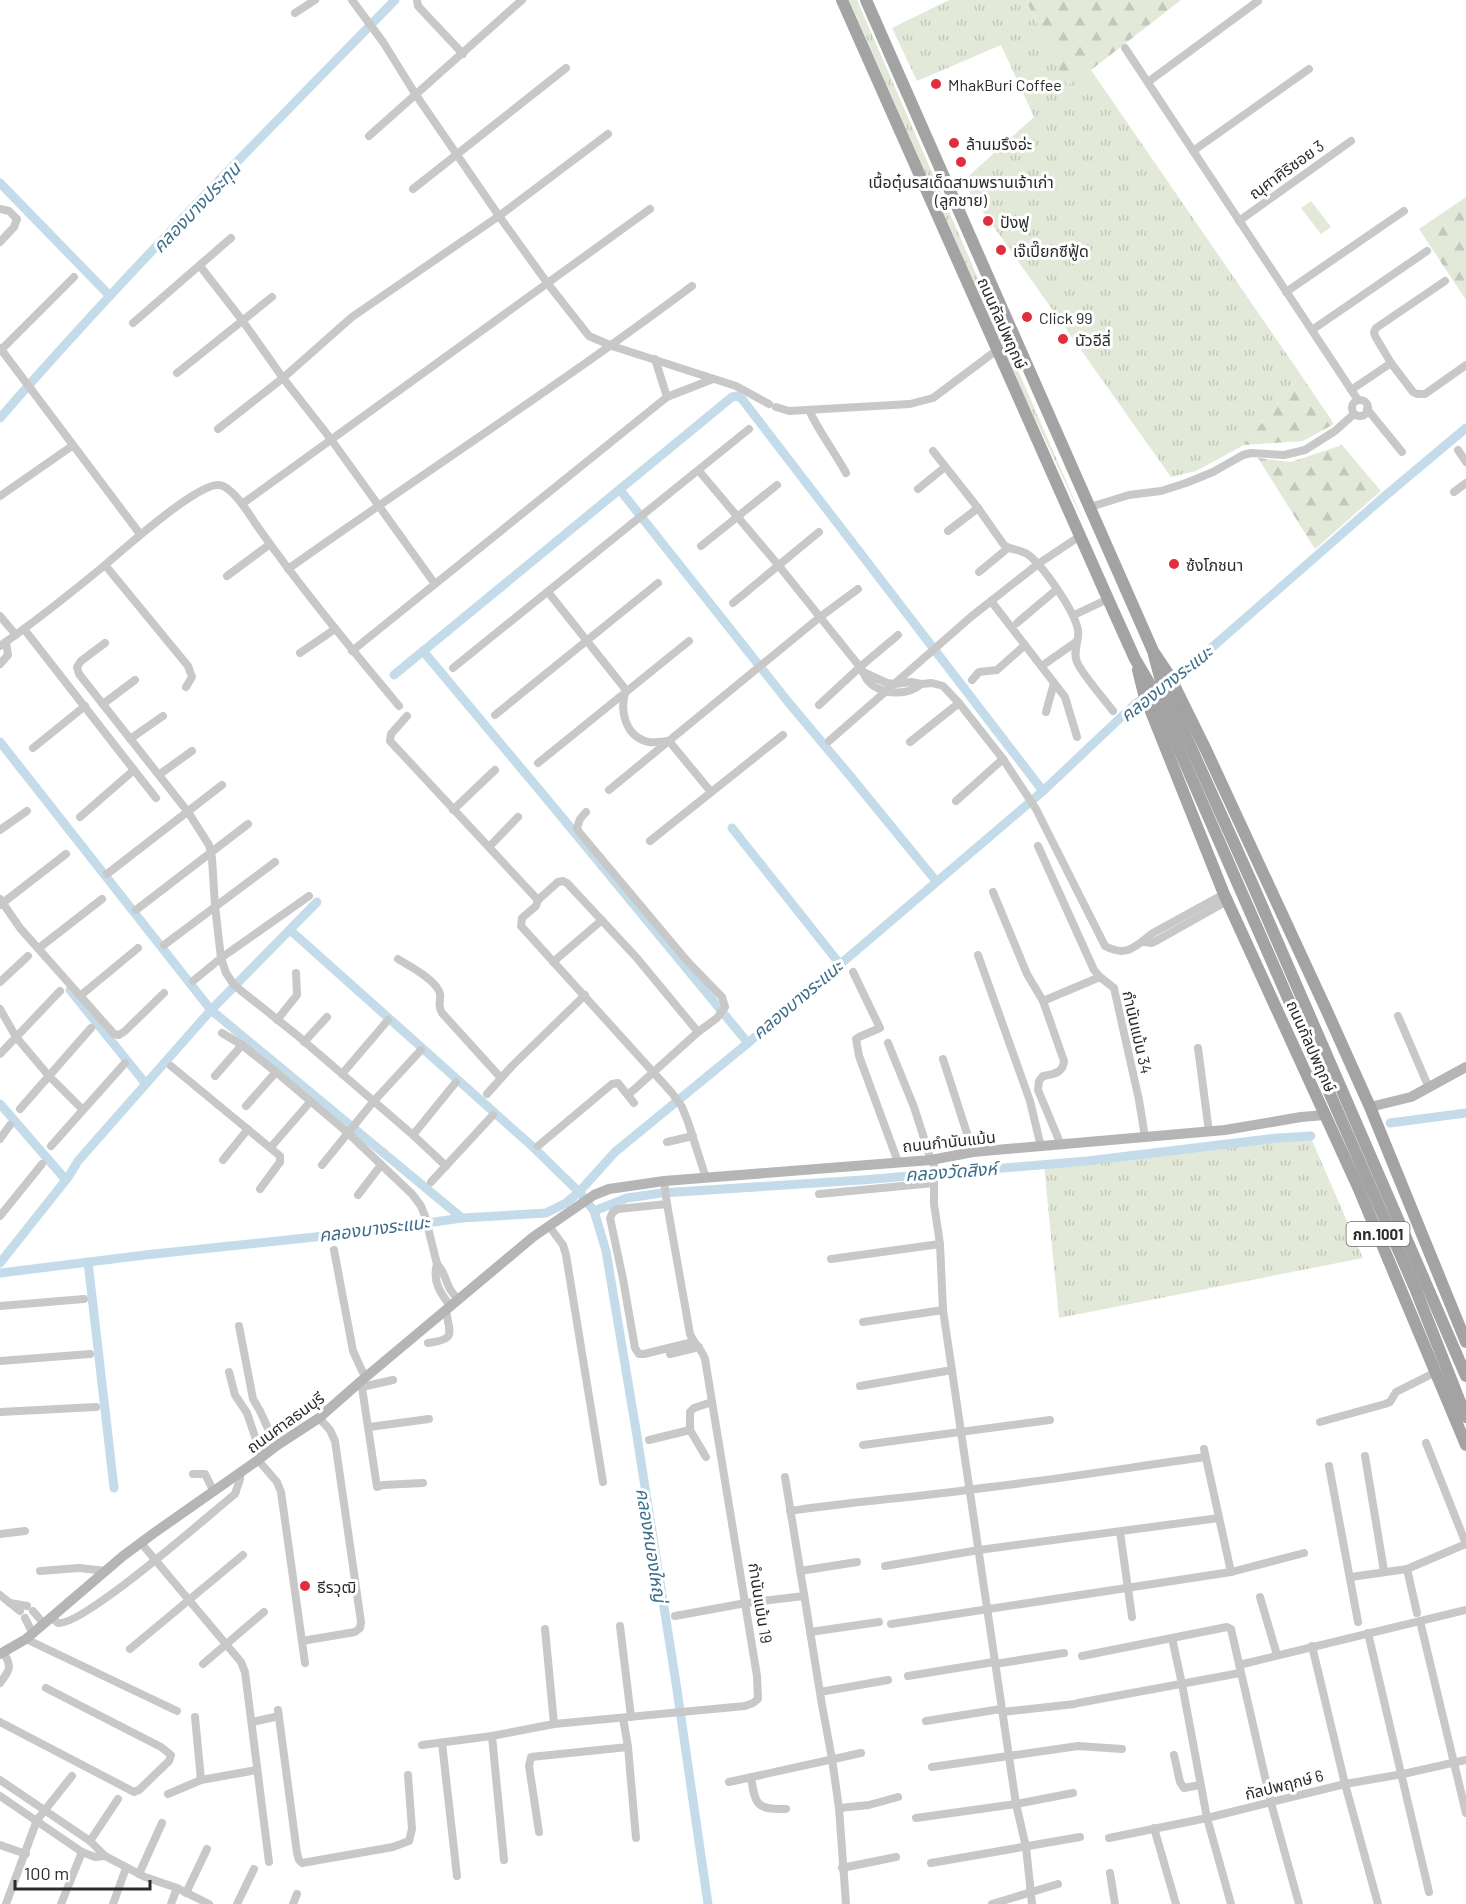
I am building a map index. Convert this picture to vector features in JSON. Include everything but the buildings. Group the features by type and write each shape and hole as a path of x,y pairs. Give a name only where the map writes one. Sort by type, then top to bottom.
{"main road":[{"name":"ถนนกัลปพฤกษ์","path":"842,0 1108,599 1135,658 1157,684 1421,1285 1466,1376"},
{"name":"ถนนกัลปพฤกษ์","path":"866,0 1154,651 1157,684 1225,897 1358,1188 1466,1445"},
{"name":"ถนนกัลปพฤกษ์","path":"1163,698 1239,819 1370,1107 1466,1342"},
{"path":"1285,1024 1296,1034 1314,1039 1326,1032 1328,1025 1326,1009"},
{"path":"1325,1115 1370,1107"},
{"path":"1358,1188 1357,1166 1359,1160 1364,1156 1379,1155 1390,1162 1394,1168"},
{"name":"ถนนกัลปพฤกษ์","path":"1421,1285 1466,1417"}],"street":[{"path":"295,13 315,0"},
{"path":"417,0 418,6 462,54"},
{"path":"369,136 522,0"},
{"path":"1148,82 1258,1"},
{"path":"355,4 499,216 589,336 612,346 736,386 772,406 789,411 910,404 933,398 997,350"},
{"path":"1125,48 1351,390 1358,400 1365,402 1367,409 1402,452"},
{"path":"413,189 566,68"},
{"path":"1193,151 1309,69"},
{"path":"218,429 283,378 352,317 499,216 608,134"},
{"name":"ณุศาศิริซอย 3","path":"1239,221 1351,141"},
{"path":"0,209 9,211 17,219 14,227 0,242"},
{"path":"242,504 330,438 650,209"},
{"path":"1286,292 1404,211"},
{"path":"133,323 231,238"},
{"path":"1312,330 1427,251"},
{"path":"200,266 330,438 435,584"},
{"path":"74,277 0,350 140,534"},
{"path":"1445,281 1376,328 1375,336 1391,363 1413,392 1425,394 1466,365"},
{"path":"288,569 612,346 692,286"},
{"path":"177,372 272,297"},
{"path":"655,359 667,397"},
{"path":"1351,390 1391,363"},
{"path":"352,651 667,397 713,379"},
{"path":"1354,414 1352,407 1358,400"},
{"path":"1354,414 1363,415 1367,409"},
{"path":"808,410 846,473"},
{"path":"1090,507 1129,495 1161,491 1186,483 1212,472 1243,454 1284,455 1305,450 1335,431 1354,414"},
{"path":"453,668 749,429"},
{"path":"0,496 72,446"},
{"path":"1458,450 1466,462"},
{"path":"933,451 1008,548 1028,554 1038,564 1074,615 1078,629 1075,655 1077,664 1113,711"},
{"path":"918,489 945,467"},
{"path":"699,471 862,669 882,682 895,684 932,682 942,686 959,703 1003,759 1036,809 1105,946 1122,952 1143,942 1152,943 1225,897"},
{"path":"1454,492 1466,483"},
{"path":"0,664 8,655 3,644 105,565 140,534 204,489 213,485 224,486 242,504 288,569 352,651 399,706"},
{"path":"701,546 777,485"},
{"path":"948,531 978,508"},
{"path":"733,603 819,532"},
{"path":"829,741 991,601 1038,564 1080,536"},
{"path":"227,576 270,543"},
{"path":"978,572 1008,548"},
{"path":"105,565 188,666 192,677 186,687"},
{"path":"495,715 658,583"},
{"path":"609,790 820,617 858,589"},
{"path":"1017,623 1056,590"},
{"path":"548,592 626,690"},
{"path":"1074,615 1108,599"},
{"path":"991,601 1065,697 1077,737"},
{"path":"0,616 16,635"},
{"path":"24,629 156,798"},
{"path":"300,653 335,629"},
{"path":"819,705 898,635"},
{"path":"538,763 689,641"},
{"path":"1046,663 1076,642"},
{"path":"105,643 76,667 83,681 160,774 209,845 221,958 234,986 342,1074 446,1166"},
{"path":"972,680 979,672 997,670 1025,645"},
{"path":"862,669 869,683 886,692 906,692 921,684"},
{"path":"103,704 135,680"},
{"path":"1046,711 1054,683"},
{"path":"626,690 622,707 627,725 638,737 650,742 669,741"},
{"path":"910,742 959,703"},
{"path":"33,748 85,706"},
{"path":"130,740 163,716"},
{"path":"407,716 391,734 390,741 538,900"},
{"path":"650,841 783,735"},
{"path":"669,741 711,792"},
{"path":"160,774 192,751"},
{"path":"956,801 1003,759"},
{"path":"80,817 134,770"},
{"path":"453,810 495,770"},
{"path":"107,874 222,785"},
{"path":"0,830 27,811"},
{"path":"586,812 578,824 579,832 688,962 722,997 725,1007 717,1018 628,1095"},
{"path":"489,847 518,817"},
{"path":"136,910 248,824"},
{"name":"กำนันแม้น 34","path":"1038,846 1094,970 1114,988 1145,1137"},
{"path":"66,854 1,902 20,928 114,1034 119,1035 164,993"},
{"path":"164,945 275,862"},
{"path":"699,1032 575,889 563,881 558,882 538,900 536,906 522,918 521,926 585,995 682,1107 706,1178"},
{"path":"993,892 1027,974 1043,1001 1064,1061 1061,1071 1043,1077 1039,1081 1038,1090 1060,1145"},
{"path":"193,981 221,958 309,896"},
{"path":"39,948 102,899"},
{"path":"553,962 602,920"},
{"path":"80,996 138,948"},
{"path":"978,955 1030,1101 1041,1147"},
{"path":"0,982 28,956"},
{"path":"398,959 436,986 440,995 439,1008 442,1013 501,1078"},
{"path":"853,972 880,1028 856,1039 859,1056 898,1162"},
{"path":"277,1020 297,995 296,973"},
{"path":"1043,1001 1100,977"},
{"path":"0,1054 60,991"},
{"path":"487,1094 585,995"},
{"path":"0,1009 16,1037 48,1076 83,1110"},
{"path":"1398,1016 1429,1088"},
{"path":"304,1042 327,1017"},
{"path":"342,1074 388,1020"},
{"path":"20,1108 91,1028"},
{"path":"222,1033 242,1045 310,1102 350,1130 421,1206 437,1264 435,1272 438,1288 452,1306 448,1336 444,1340 428,1342"},
{"path":"888,1043 914,1107 933,1170 943,1310 994,1663 1016,1804 1026,1846 1032,1904"},
{"path":"215,1076 242,1045"},
{"path":"1198,1048 1209,1132"},
{"path":"322,1166 373,1102 421,1050"},
{"path":"944,1059 973,1152"},
{"path":"51,1146 125,1063"},
{"path":"171,1066 272,1147 280,1156 280,1162 260,1189"},
{"path":"1370,1107 1411,1097 1466,1067"},
{"path":"246,1106 276,1072"},
{"path":"413,1135 456,1082"},
{"path":"538,1146 612,1084 618,1083 634,1103"},
{"path":"272,1147 310,1102"},
{"path":"431,1182 493,1115"},
{"name":"ถนนกำนันแม้น","path":"580,1204 609,1189 666,1194 706,1178 898,1162 933,1170 973,1152 1209,1132 1325,1115"},
{"path":"0,1139 10,1125"},
{"path":"223,1160 248,1129"},
{"path":"667,1142 693,1136"},
{"path":"2,1211 42,1164"},
{"path":"358,1195 381,1165"},
{"path":"819,1194 933,1170"},
{"path":"666,1194 618,1209 610,1218 635,1348 639,1354 644,1354 696,1344"},
{"name":"กำนันแม้น 19","path":"422,1745 492,1736 554,1724 745,1706 758,1699 757,1676 746,1604 705,1359 690,1334 666,1194"},
{"name":"ถนนศาลธนบุรี","path":"2,1653 48,1621 141,1543 319,1418 549,1226 580,1204"},
{"path":"549,1226 566,1255 603,1482"},
{"path":"831,1259 940,1244"},
{"path":"334,1250 353,1351 362,1381 377,1488 383,1485 423,1483"},
{"path":"0,1306 84,1299"},
{"path":"863,1322 943,1310"},
{"path":"239,1326 253,1399 276,1446"},
{"path":"670,1354 696,1344"},
{"path":"0,1361 90,1354"},
{"path":"860,1386 952,1371"},
{"path":"229,1372 235,1395 247,1413 260,1459 277,1482 280,1492 305,1663"},
{"path":"1320,1422 1390,1402 1396,1392 1436,1372"},
{"path":"362,1381 393,1380"},
{"path":"706,1457 690,1430 691,1410 712,1402"},
{"path":"0,1412 96,1407"},
{"path":"302,1641 355,1632 360,1628 361,1622 334,1441 330,1430 319,1418"},
{"path":"369,1427 429,1419"},
{"path":"863,1445 1050,1420"},
{"path":"649,1440 690,1430"},
{"path":"1351,1577 1407,1569 1466,1544 1426,1443"},
{"path":"790,1511 850,1502 872,1502 970,1490 1205,1453 1231,1572"},
{"path":"1365,1456 1384,1571"},
{"path":"1329,1466 1358,1623"},
{"path":"0,1595 10,1603 48,1621 62,1624 76,1617 98,1604 155,1560 235,1494 240,1473"},
{"path":"194,1474 205,1474 214,1491"},
{"path":"785,1477 832,1758 839,1808 846,1904"},
{"path":"885,1566 979,1550 1219,1518"},
{"path":"0,1534 25,1531"},
{"path":"1120,1532 1132,1617"},
{"path":"141,1543 241,1662 245,1672 269,1862"},
{"path":"891,1624 1231,1572 1304,1553"},
{"path":"130,1649 243,1555"},
{"path":"800,1571 857,1562"},
{"path":"40,1571 79,1568 106,1571"},
{"path":"1407,1569 1466,1813"},
{"path":"675,1616 804,1596"},
{"path":"1260,1597 1276,1655"},
{"path":"74,1599 76,1617"},
{"path":"926,1721 1002,1710 1077,1703 1182,1684 1240,1669 1276,1655 1368,1633 1419,1617 1466,1610"},
{"path":"26,1611 29,1636 177,1711"},
{"path":"203,1664 264,1612"},
{"path":"810,1632 879,1622"},
{"path":"620,1626 636,1838"},
{"path":"1082,1656 1227,1627 1232,1629 1271,1803 1299,1904"},
{"path":"545,1629 554,1724"},
{"path":"1368,1633 1429,1892"},
{"path":"1172,1638 1207,1818 1231,1904"},
{"path":"1312,1646 1345,1784 1378,1904"},
{"path":"0,1683 8,1673 9,1667 9,1662 2,1653"},
{"path":"908,1676 1064,1653"},
{"path":"820,1692 888,1680"},
{"path":"0,1722 134,1792 139,1790 169,1761 170,1753 161,1747 46,1688"},
{"path":"252,1722 279,1713 298,1860 302,1863 393,1847 410,1841 412,1829 408,1775"},
{"path":"195,1717 201,1780"},
{"path":"492,1736 504,1860"},
{"path":"442,1743 457,1876"},
{"path":"932,1767 1078,1746 1122,1749"},
{"path":"539,1832 529,1766 531,1757 628,1747"},
{"path":"729,1782 861,1753"},
{"path":"1174,1755 1182,1786 1184,1788 1200,1785"},
{"name":"กัลปพฤกษ์ 6","path":"1109,1838 1207,1818 1345,1784 1466,1760"},
{"path":"168,1794 201,1780 258,1770"},
{"path":"5,1901 26,1854 37,1820 72,1776"},
{"path":"751,1777 754,1794 760,1806 767,1809 786,1809"},
{"path":"0,1780 90,1841 105,1856 126,1868 210,1904"},
{"path":"915,1818 1016,1804 1073,1793"},
{"path":"0,1796 82,1852 95,1857 105,1856"},
{"path":"839,1808 869,1805 898,1797"},
{"path":"90,1841 117,1799"},
{"path":"140,1874 162,1822"},
{"path":"1154,1828 1176,1904"},
{"path":"932,1863 1080,1837"},
{"path":"0,1845 26,1854"},
{"path":"186,1893 207,1849"},
{"path":"61,1904 82,1852"},
{"path":"842,1868 896,1857"},
{"path":"113,1904 126,1868"},
{"path":"237,1904 254,1869"},
{"path":"1110,1873 1115,1904"},
{"path":"992,1904 1058,1884"},
{"path":"171,1904 177,1888"},
{"path":"293,1904 297,1894"}],"green space":[{"path":"849,0 857,0 1087,529 1025,397"},
{"path":"949,0 1026,0 1067,85 1091,70 1301,375 1244,445 1196,471 1171,477 962,182 1034,117 1001,45 917,81 892,28"},
{"path":"1026,0 1181,0 1067,86"},
{"path":"1466,197 1466,300 1419,229"},
{"path":"1311,201 1331,227 1321,234 1301,208"},
{"path":"1301,375 1334,424 1303,441 1244,445"},
{"path":"1342,445 1381,491 1315,549 1258,458 1291,462"},
{"path":"1311,1138 1363,1258 1059,1318 1044,1165"}],"waterway":[{"name":"คลองบางประทุน","path":"0,418 145,258 395,0"},
{"path":"0,183 110,296"},
{"path":"394,675 732,397 737,396 742,399 1043,791"},
{"name":"คลองบางระแนะ","path":"1166,682 1193,664 1466,428"},
{"path":"620,490 789,703 936,881"},
{"path":"423,651 748,1043"},
{"name":"คลองบางระแนะ","path":"0,1273 371,1231 462,1218 546,1213 566,1203 615,1152 748,1043 1043,791 1135,704 1150,694"},
{"path":"0,742 211,1010 462,1218"},
{"path":"732,828 839,963"},
{"path":"0,1263 69,1176 78,1161 211,1010 317,902"},
{"name":"คลองหนองใหญ่","path":"290,930 533,1147 579,1192 594,1211 606,1251 636,1430 708,1904"},
{"path":"70,990 146,1084"},
{"path":"0,1104 66,1180"},
{"name":"คลองวัดสิงห์","path":"1390,1123 1466,1113"},
{"name":"คลองวัดสิงห์","path":"594,1211 627,1198 662,1193 862,1180 1087,1161 1311,1136"},
{"path":"88,1262 114,1488"}],"place":[{"name":"MhakBuri Coffee","path":"936,84"},
{"name":"ล้านมรึงอ่ะ","path":"954,143"},
{"name":"เนื้อตุ๋นรสเด็ดสามพรานเจ้าเก่า (ลูกชาย)","path":"961,162"},
{"name":"ปังฟู","path":"988,221"},
{"name":"เจ๊เปี๊ยกซีฟู้ด","path":"1001,250"},
{"name":"Click 99","path":"1027,317"},
{"name":"นัวอีลี่","path":"1063,339"},
{"name":"ซ้งโภชนา","path":"1174,564"},
{"name":"ธีรวุฒิ","path":"305,1586"}]}
